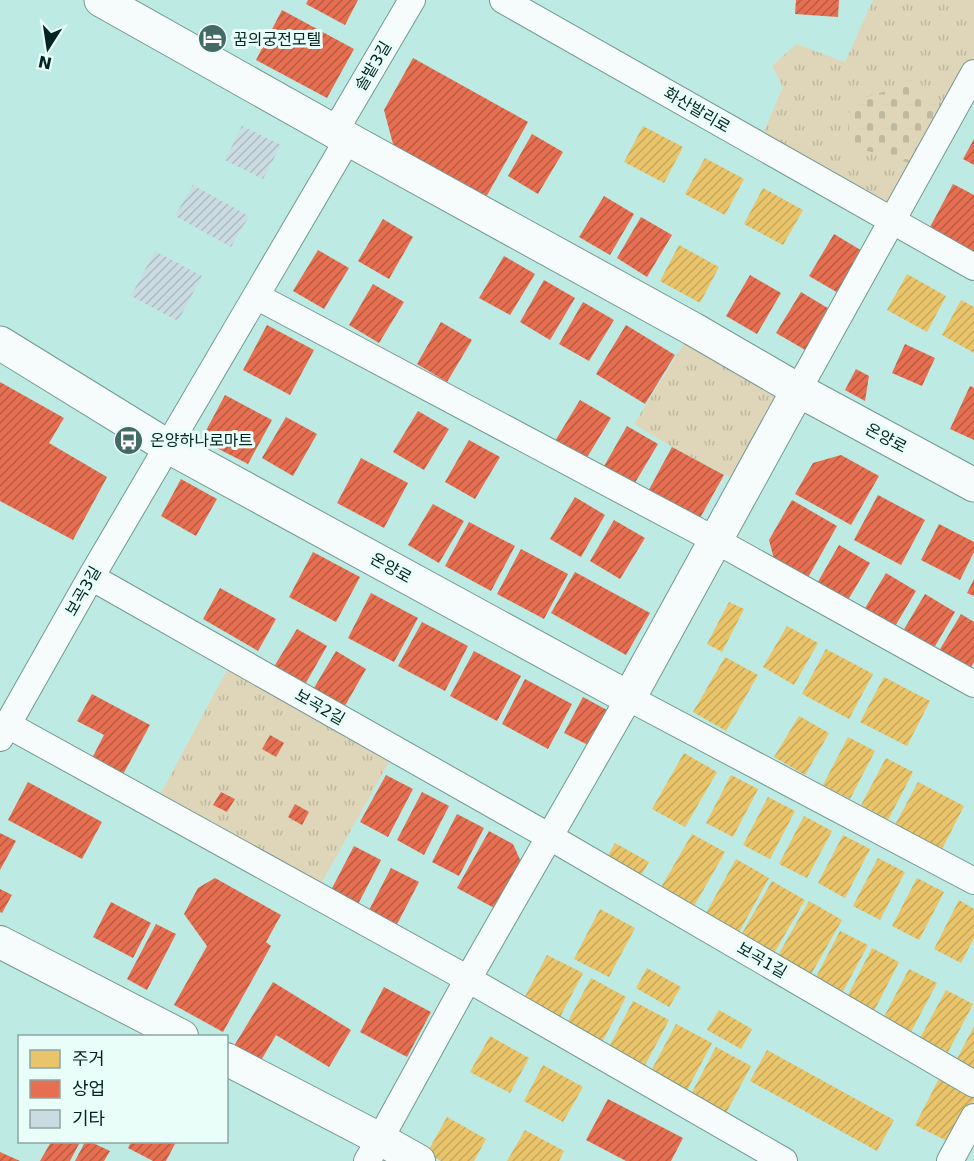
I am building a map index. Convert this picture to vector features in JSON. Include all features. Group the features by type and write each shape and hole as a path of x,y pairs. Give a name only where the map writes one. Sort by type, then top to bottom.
{"main road":[{"name":"온양로","path":"101,0 682,323 798,390 974,485"},
{"name":"온양로","path":"0,343 168,446 629,698"},
{"path":"629,698 798,390"}],"street":[{"name":"솔밭3길","path":"256,296 412,0"},
{"name":"화산발리로","path":"503,0 974,267"},
{"path":"798,390 974,73"},
{"path":"256,296 715,540 974,684"},
{"name":"보곡3길","path":"4,731 91,577 256,296"},
{"name":"보곡2길","path":"91,577 550,837"},
{"path":"374,1150 629,698 974,881"},
{"path":"4,731 468,980 784,1161"},
{"name":"보곡1길","path":"550,837 974,1084"},
{"path":"0,942 181,1035"},
{"path":"228,1060 374,1150 419,1161"},
{"path":"950,1161 974,1117"}],"green space":[{"path":"873,0 974,0 974,59 889,212 761,138 783,87 772,66 796,44 845,62"},
{"path":"909,85 944,105 913,164 847,145 850,101"},
{"path":"693,329 798,390 745,485 672,447 634,424"},
{"path":"234,657 396,749 315,895 154,806"}],"building: 주거":[{"path":"643,126 683,147 664,183 624,162"},
{"path":"705,158 744,179 725,215 685,194"},
{"path":"763,188 803,210 783,245 744,224"},
{"path":"679,245 719,267 700,303 660,281"},
{"path":"907,274 946,296 927,332 887,310"},
{"path":"961,300 974,307 974,353 942,335"},
{"path":"729,602 744,609 722,652 707,644"},
{"path":"787,626 818,643 794,685 763,667"},
{"path":"826,649 873,674 849,719 802,694"},
{"path":"725,657 758,675 726,731 693,712"},
{"path":"884,677 930,701 907,746 860,722"},
{"path":"799,716 829,733 805,775 774,757"},
{"path":"848,737 875,751 850,799 823,785"},
{"path":"684,753 717,772 685,827 652,809"},
{"path":"886,758 913,772 888,820 861,805"},
{"path":"731,775 758,789 733,837 706,823"},
{"path":"918,782 964,806 941,851 894,827"},
{"path":"768,797 795,811 770,859 743,845"},
{"path":"804,816 832,831 807,878 779,864"},
{"path":"692,834 725,852 693,908 660,889"},
{"path":"843,835 870,849 845,898 818,883"},
{"path":"615,843 649,862 637,882 604,863"},
{"path":"878,858 905,872 880,920 853,906"},
{"path":"736,859 769,878 738,934 705,915"},
{"path":"917,878 944,892 919,940 892,926"},
{"path":"772,881 805,900 773,955 740,937"},
{"path":"959,900 974,909 974,938 961,963 934,949"},
{"path":"809,901 842,920 810,976 777,957"},
{"path":"600,909 635,928 609,977 574,959"},
{"path":"840,931 868,945 842,993 815,979"},
{"path":"872,948 899,962 874,1011 847,997"},
{"path":"547,955 583,973 557,1023 521,1004"},
{"path":"647,968 681,987 669,1007 636,988"},
{"path":"909,969 937,983 911,1032 884,1017"},
{"path":"591,978 626,997 600,1046 565,1027"},
{"path":"946,990 973,1004 948,1052 920,1038"},
{"path":"633,1001 669,1020 643,1069 607,1051"},
{"path":"719,1010 752,1029 741,1049 707,1030"},
{"path":"676,1024 712,1043 686,1092 650,1073"},
{"path":"974,1026 974,1068 957,1059"},
{"path":"490,1036 529,1058 510,1093 470,1072"},
{"path":"716,1047 751,1066 725,1115 690,1096"},
{"path":"767,1050 894,1120 877,1151 750,1081"},
{"path":"543,1065 583,1087 563,1122 524,1101"},
{"path":"941,1075 974,1092 974,1100 951,1143 915,1125"},
{"path":"447,1117 486,1139 474,1161 441,1161 427,1153"},
{"path":"525,1130 564,1151 559,1161 507,1161"}],"building: 상업":[{"path":"308,0 358,0 345,25 306,4"},
{"path":"796,0 839,0 838,17 795,14"},
{"path":"282,10 354,49 327,98 256,60"},
{"path":"413,58 528,122 485,199 394,148 384,110"},
{"path":"532,134 563,152 538,194 508,176"},
{"path":"974,139 974,165 963,159"},
{"path":"953,184 974,195 974,252 929,229"},
{"path":"604,196 634,214 610,255 579,237"},
{"path":"641,217 672,235 647,277 617,258"},
{"path":"383,219 413,237 389,279 358,261"},
{"path":"834,234 864,252 840,294 809,276"},
{"path":"318,250 349,268 324,309 293,291"},
{"path":"504,256 535,274 510,315 479,298"},
{"path":"750,275 781,293 757,334 726,316"},
{"path":"544,280 575,298 550,340 520,322"},
{"path":"373,284 404,302 379,343 349,325"},
{"path":"801,292 831,310 807,351 776,333"},
{"path":"583,302 614,320 589,361 559,344"},
{"path":"441,322 472,340 447,382 417,364"},
{"path":"267,325 314,350 290,395 243,370"},
{"path":"626,325 675,355 645,404 596,374"},
{"path":"905,344 935,358 922,386 892,373"},
{"path":"856,369 869,376 865,401 845,390"},
{"path":"0,382 64,418 49,443 107,477 73,540 0,501"},
{"path":"970,386 974,388 974,440 950,429"},
{"path":"225,395 272,420 248,464 201,440"},
{"path":"580,400 611,418 586,459 555,441"},
{"path":"418,411 449,429 424,470 393,452"},
{"path":"286,417 317,434 293,476 262,458"},
{"path":"627,426 658,444 633,486 603,468"},
{"path":"469,440 500,457 475,499 445,482"},
{"path":"672,447 724,475 696,525 645,497"},
{"path":"841,455 879,476 851,525 795,494 813,463"},
{"path":"361,458 408,483 384,528 337,503"},
{"path":"181,479 217,499 196,536 161,516"},
{"path":"878,495 925,520 901,565 854,540"},
{"path":"575,497 605,515 581,557 550,539"},
{"path":"792,500 837,526 806,581 775,563 769,540"},
{"path":"433,504 464,521 439,563 408,545"},
{"path":"614,520 645,538 620,579 590,561"},
{"path":"469,522 515,546 491,591 445,566"},
{"path":"939,524 974,542 974,552 960,580 921,560"},
{"path":"839,545 870,563 845,605 815,587"},
{"path":"521,549 568,574 544,619 497,594"},
{"path":"313,552 360,577 336,622 289,597"},
{"path":"575,572 650,613 626,655 551,613"},
{"path":"886,573 916,591 891,633 861,615"},
{"path":"974,579 974,596 967,593"},
{"path":"220,588 276,619 258,651 203,619"},
{"path":"371,593 418,618 394,662 348,638"},
{"path":"925,594 955,612 931,653 900,636"},
{"path":"961,614 974,622 974,662 967,674 936,656"},
{"path":"422,622 468,646 445,691 398,666"},
{"path":"297,629 327,646 303,688 272,670"},
{"path":"336,651 366,669 342,711 311,693"},
{"path":"474,651 521,676 497,721 450,696"},
{"path":"525,679 572,704 548,749 502,724"},
{"path":"92,694 150,725 121,778 90,762 104,735 77,721"},
{"path":"583,697 607,710 588,745 564,733"},
{"path":"270,735 284,743 276,757 262,749"},
{"path":"386,775 413,789 388,837 360,822"},
{"path":"28,782 102,822 82,859 8,820"},
{"path":"221,792 235,799 227,812 213,805"},
{"path":"422,792 449,806 424,855 397,840"},
{"path":"295,804 309,812 302,825 288,817"},
{"path":"457,814 484,828 459,876 432,862"},
{"path":"489,831 513,844 522,864 498,910 457,888"},
{"path":"0,833 16,841 0,870"},
{"path":"354,846 381,860 356,908 329,894"},
{"path":"391,868 419,882 394,930 366,916"},
{"path":"215,878 281,915 266,942 271,946 223,1032 174,1005 207,946 184,914 198,888"},
{"path":"0,889 12,895 2,913 0,912"},
{"path":"111,902 151,923 133,958 93,937"},
{"path":"156,924 176,934 147,990 127,979"},
{"path":"273,982 351,1030 329,1067 276,1035 260,1062 234,1046"},
{"path":"384,987 431,1012 407,1057 360,1032"},
{"path":"608,1099 683,1138 671,1161 626,1161 586,1140"},
{"path":"50,1143 79,1143 70,1161 40,1161"},
{"path":"84,1143 93,1143 110,1151 104,1161 75,1161"},
{"path":"130,1143 175,1143 166,1161 153,1161 128,1148"},
{"path":"0,1152 20,1161 0,1161"}],"building: 기타":[{"path":"242,126 281,145 263,179 225,160"},
{"path":"193,185 249,216 231,247 175,216"},
{"path":"155,251 202,276 178,321 131,296"}],"place":[{"name":"꿈의궁전모텔","path":"212,39"},
{"name":"온양하나로마트","path":"129,440"}]}
